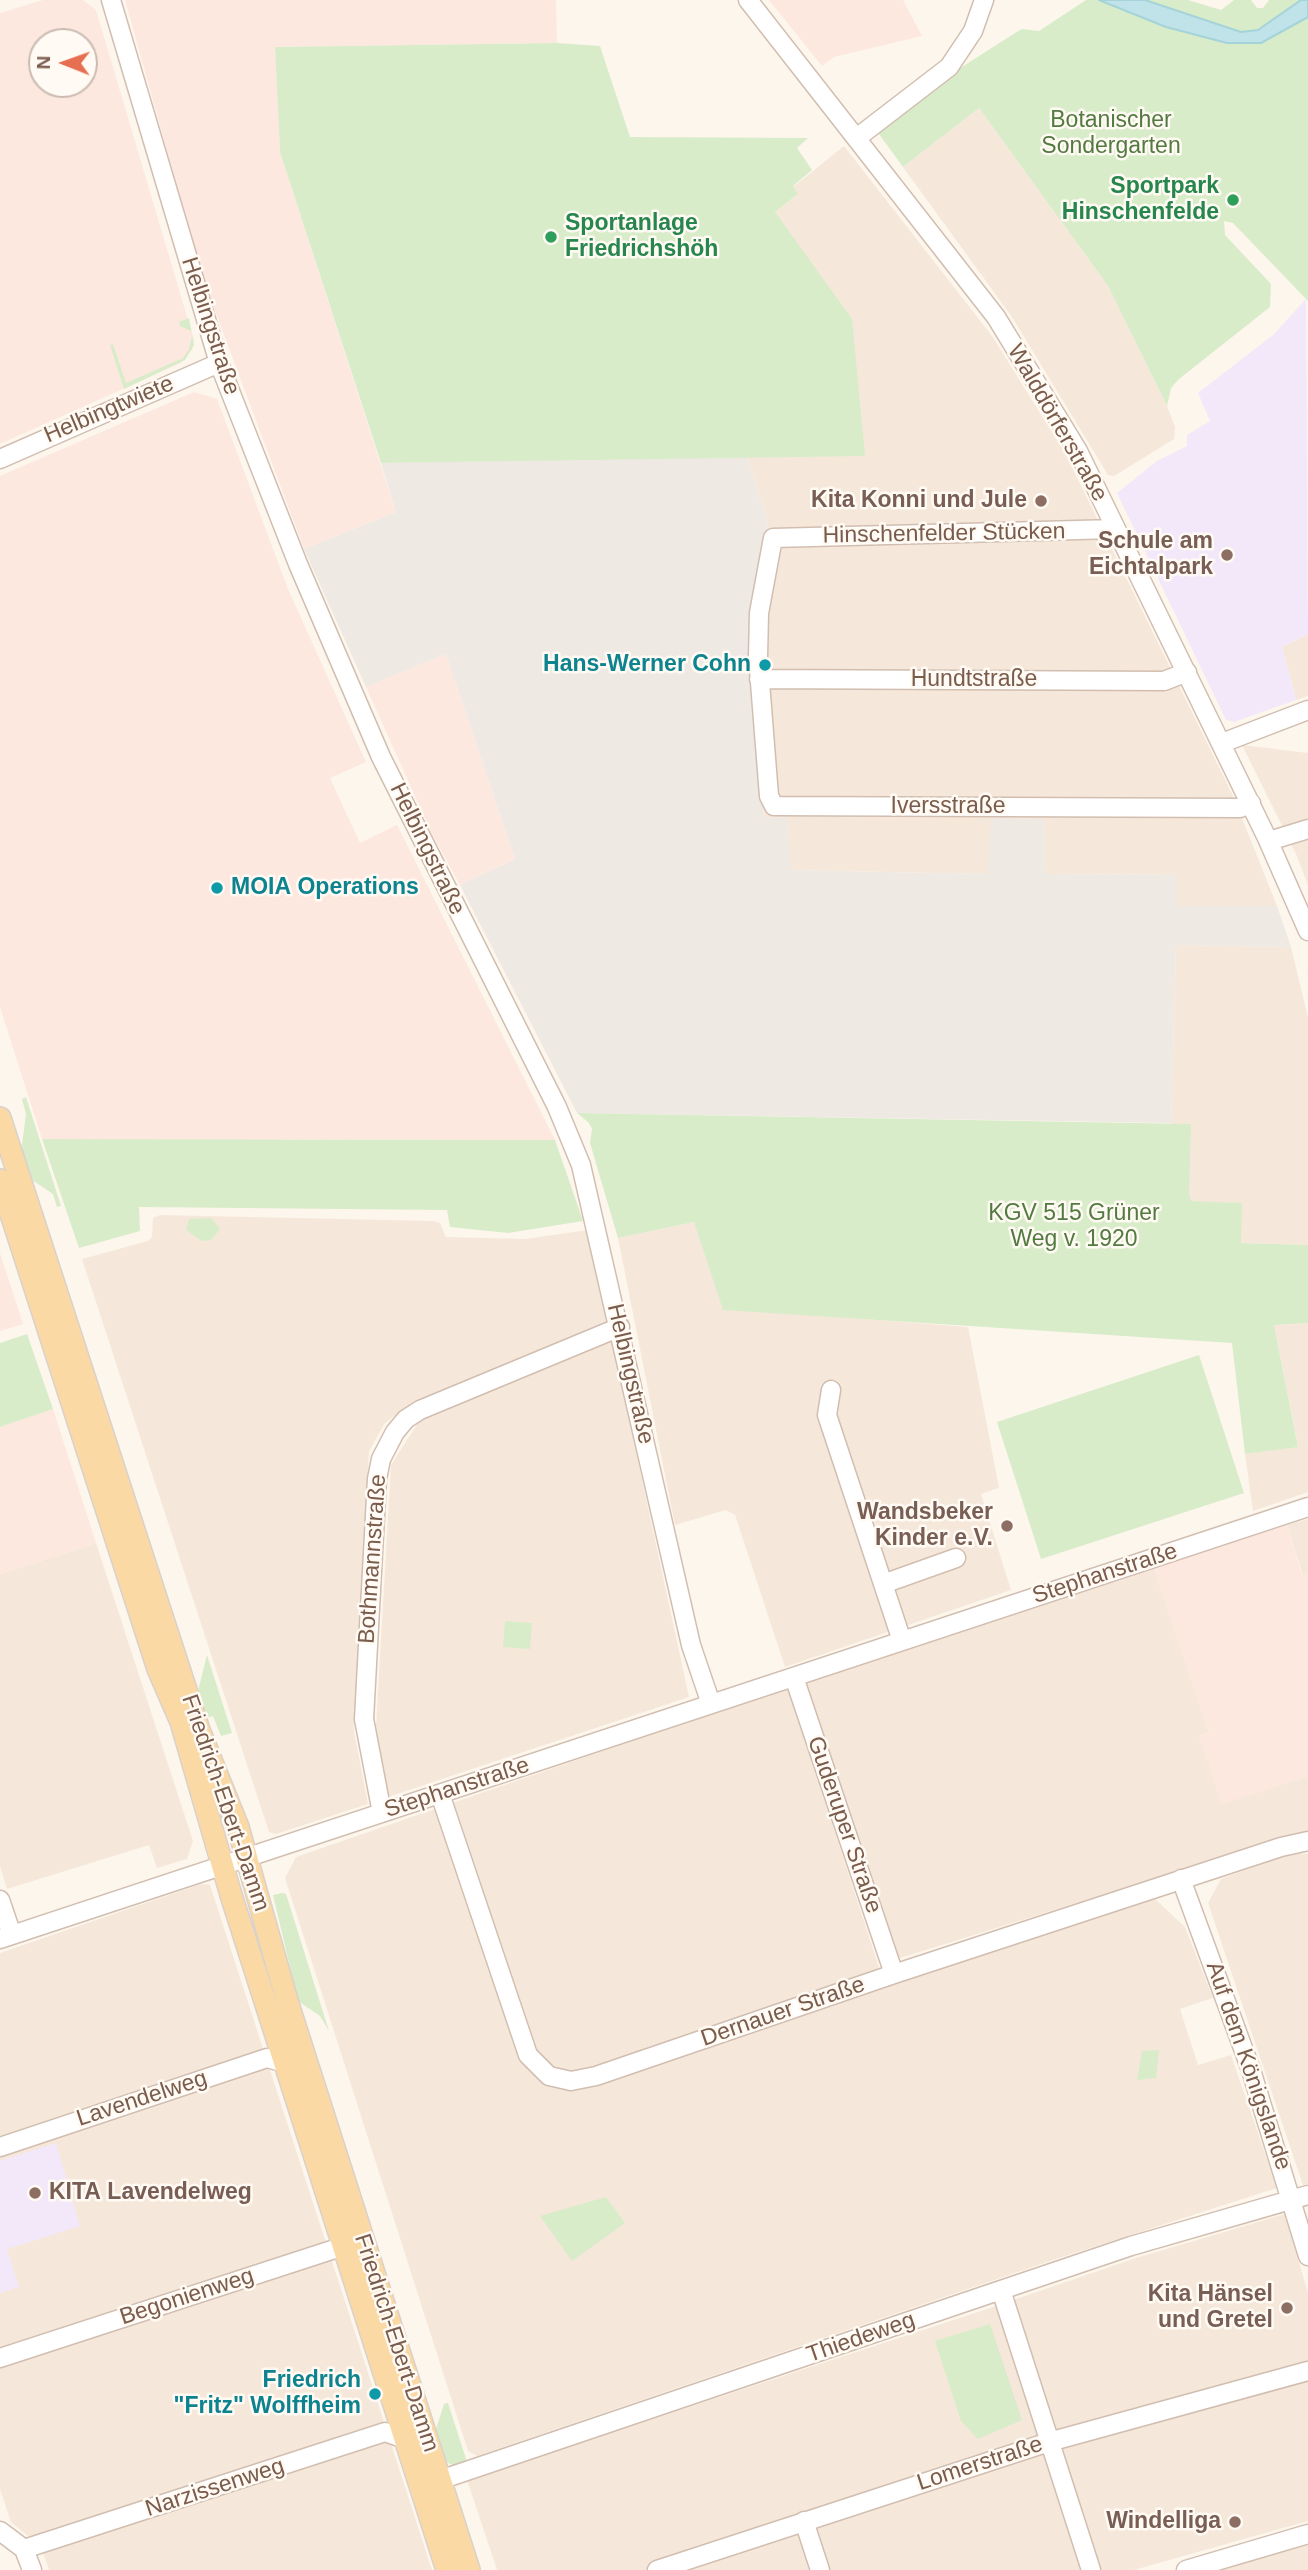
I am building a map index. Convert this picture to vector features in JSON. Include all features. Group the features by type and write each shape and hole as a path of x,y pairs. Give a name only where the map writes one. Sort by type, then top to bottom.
{"main road":[{"name":"Friedrich-Ebert-Damm","path":"0,1118 199,1730 248,1857 288,2004 469,2570"},
{"name":"Friedrich-Ebert-Damm","path":"0,1180 158,1669 181,1723 222,1866 447,2570"}],"street":[{"name":"Helbingstraße","path":"111,0 219,363 298,564 381,757 569,1131 594,1214 691,1645 711,1704"},
{"name":"Walddörferstraße","path":"748,0 858,137 996,317 1078,451 1251,803 1308,931"},
{"path":"858,137 948,67 973,31 984,0"},
{"name":"Helbingtwiete","path":"0,458 219,363"},
{"name":"Hinschenfelder Stücken","path":"759,679 760,613 772,538 1116,529"},
{"name":"Hundtstraße","path":"759,679 1164,681 1187,672"},
{"name":"Iversstraße","path":"759,679 769,796 774,806 1240,808 1251,803"},
{"path":"1222,743 1308,710"},
{"path":"1269,841 1308,829"},
{"name":"Bothmannstraße","path":"383,1813 364,1719 377,1479 381,1459 395,1432 406,1419 420,1410 620,1328"},
{"path":"831,1390 827,1415 902,1641"},
{"name":"Stephanstraße","path":"0,1900 6,1937 1308,1507"},
{"path":"883,1584 957,1558"},
{"name":"Guderuper Straße","path":"794,1677 894,1974"},
{"name":"Dernauer Straße","path":"440,1794 524,2046 533,2063 549,2076 571,2081 596,2076 1181,1879 1281,1847 1308,1842"},
{"name":"Auf dem Königslande","path":"1181,1879 1300,2197 1308,2256"},
{"name":"Lavendelweg","path":"0,2147 267,2058 285,2063"},
{"name":"Thiedeweg","path":"440,2480 1131,2246 1300,2197"},
{"path":"344,2246 370,2265"},
{"name":"Begonienweg","path":"0,2358 344,2246"},
{"path":"1001,2290 1091,2570"},
{"name":"Lomerstraße","path":"657,2570 1049,2442 1308,2371"},
{"name":"Narzissenweg","path":"24,2549 385,2432 405,2439"},
{"path":"416,2473 440,2480"},
{"path":"804,2521 820,2570"},
{"path":"0,2531 24,2549 32,2570"},
{"path":"1186,2570 1308,2534"}],"shaded area":[{"path":"43,0 83,0 96,10 194,340 192,350 181,363 0,444 0,13"},
{"path":"125,0 556,0 557,43 275,47 280,152 396,512 304,549 202,276"},
{"path":"769,0 903,0 922,36 834,57 822,66"},
{"path":"979,108 1108,286 1175,427 1174,439 1114,476 1108,475 1012,317 903,167"},
{"path":"844,146 992,336 1065,453 1234,798 1277,906 1177,906 1177,875 1045,874 1044,819 988,874 790,870 787,818 764,817 752,686 768,524 747,456 865,456 775,212 797,195 793,187"},
{"name":"Schule am Eichtalpark","path":"1306,299 1308,634 1282,647 1296,700 1234,722 1226,720 1117,493 1157,461 1187,446 1187,435 1210,421 1198,393 1273,335"},
{"path":"194,392 217,399 288,589 366,762 330,778 360,843 397,825 555,1140 42,1139 0,1007 0,476"},
{"path":"747,456 768,524 752,686 764,817 787,818 791,870 988,874 991,818 1044,819 1045,874 1177,875 1177,906 1277,906 1291,947 1176,945 1171,1123 577,1113 460,885 515,859 446,654 366,687 304,549 396,512 381,463"},
{"path":"1308,634 1308,696 1296,700 1282,647"},
{"path":"446,654 515,859 460,885 432,834 366,687"},
{"path":"1242,745 1308,753 1308,885 1296,854"},
{"path":"1176,945 1291,947 1308,1018 1308,1245 1241,1243 1191,1201 1171,1123"},
{"path":"160,1215 433,1221 440,1223 446,1237 525,1239 588,1230 608,1322 413,1402 385,1423 369,1451 354,1731 368,1804 276,1834 269,1832 82,1259 148,1241 152,1237 153,1218"},
{"path":"694,1222 851,1318 968,1327 999,1488 981,1494 1011,1590 785,1667 735,1515 726,1510 675,1525 618,1238"},
{"path":"0,1253 23,1324 0,1331"},
{"path":"1308,1323 1308,1492 1253,1511 1245,1454 1298,1446 1274,1325"},
{"path":"612,1341 689,1697 388,1797 376,1726 391,1465 420,1420"},
{"path":"53,1409 96,1543 0,1574 0,1427"},
{"path":"1308,1519 1308,1574 1303,1576 1287,1525"},
{"path":"1287,1525 1302,1575 1308,1574 1308,1776 1222,1804 1199,1736 1209,1732 1154,1568"},
{"path":"96,1543 193,1841 187,1859 157,1868 149,1845 7,1889 0,1866 0,1574"},
{"path":"1154,1568 1209,1732 1200,1736 1222,1803 1308,1776 1308,1836 1288,1837 897,1959 803,1683"},
{"path":"788,1687 884,1983 1154,1898 1185,1927 1213,1998 1180,2009 1198,2065 1231,2055 1277,2188 1056,2259 477,2456 468,2451 285,1878 296,1857"},
{"path":"1291,1853 1308,1854 1308,2184 1303,2185 1208,1903 1221,1879"},
{"path":"201,1884 210,1885 432,2570 49,2570 41,2547 11,2522 0,2489 0,1953"},
{"name":"KITA Lavendelweg","path":"56,2143 80,2226 7,2249 19,2287 0,2293 0,2161"},
{"path":"1285,2214 1308,2293 1308,2521 1134,2570 1100,2570 1010,2301 1136,2258"},
{"path":"996,2306 1082,2570 497,2570 467,2480"},
{"path":"1308,2545 1308,2570 1213,2570"}],"green space":[{"name":"Botanischer Sondergarten","path":"1086,0 1188,0 1221,10 1234,0 1251,0 1257,8 1263,8 1269,0 1308,0 1308,301 1233,223 1224,221 1225,235 1271,284 1270,307 1179,379 1171,388 1167,406 1108,286 979,108 903,167 876,130 951,74 1015,33 1022,29 1039,31"},
{"name":"Sportanlage Friedrichshöh","path":"557,43 600,46 630,137 808,138 797,148 812,170 793,186 798,194 775,212 852,319 865,456 381,463 280,152 275,47"},
{"path":"189,318 194,345 185,360 124,389 110,345 113,344 126,383 183,358 189,349 192,336 191,331 180,326 179,322"},
{"path":"26,1097 61,1206 57,1207 53,1194 29,1178 21,1152 26,1114 22,1099"},
{"name":"KGV 515 Grüner Weg v. 1920","path":"577,1113 1191,1124 1191,1201 1242,1203 1241,1243 1308,1245 1308,1323 1274,1325 1298,1447 1245,1454 1232,1343 723,1310 694,1222 618,1238 590,1143 592,1129"},
{"path":"42,1139 555,1140 583,1221 508,1233 450,1227 447,1210 139,1207 140,1231 79,1248"},
{"path":"211,1218 220,1229 211,1240 202,1241 186,1230 189,1219"},
{"path":"27,1334 53,1409 0,1427 0,1343"},
{"path":"1199,1355 1244,1493 1041,1559 997,1422"},
{"path":"505,1621 532,1623 530,1649 503,1647"},
{"path":"207,1655 232,1733 221,1736 213,1716 207,1718 196,1699"},
{"path":"286,1894 329,2031 320,2016 298,2001 273,1895"},
{"path":"1159,2050 1156,2078 1137,2080 1142,2051"},
{"path":"606,2197 625,2223 572,2261 540,2216"},
{"path":"990,2324 1022,2420 978,2439 961,2421 935,2341"},
{"path":"448,2403 468,2465 456,2467 443,2460 435,2432 444,2404"}],"water":[{"path":"1099,0 1145,0 1241,32 1258,30 1301,0 1308,0 1308,17 1261,43 1227,43 1166,27"}],"place":[{"name":"Sportpark Hinschenfelde","path":"1233,200"},
{"name":"Sportanlage Friedrichshöh","path":"551,237"},
{"name":"Kita Konni und Jule","path":"1041,501"},
{"name":"Schule am Eichtalpark","path":"1227,555"},
{"name":"Hans-Werner Cohn","path":"765,665"},
{"name":"MOIA Operations","path":"217,888"},
{"name":"Wandsbeker Kinder e.V.","path":"1007,1526"},
{"name":"KITA Lavendelweg","path":"35,2193"},
{"name":"Kita Hänsel und Gretel","path":"1287,2308"},
{"name":"Friedrich \"Fritz\" Wolffheim","path":"375,2394"},
{"name":"Windelliga","path":"1235,2522"}]}
